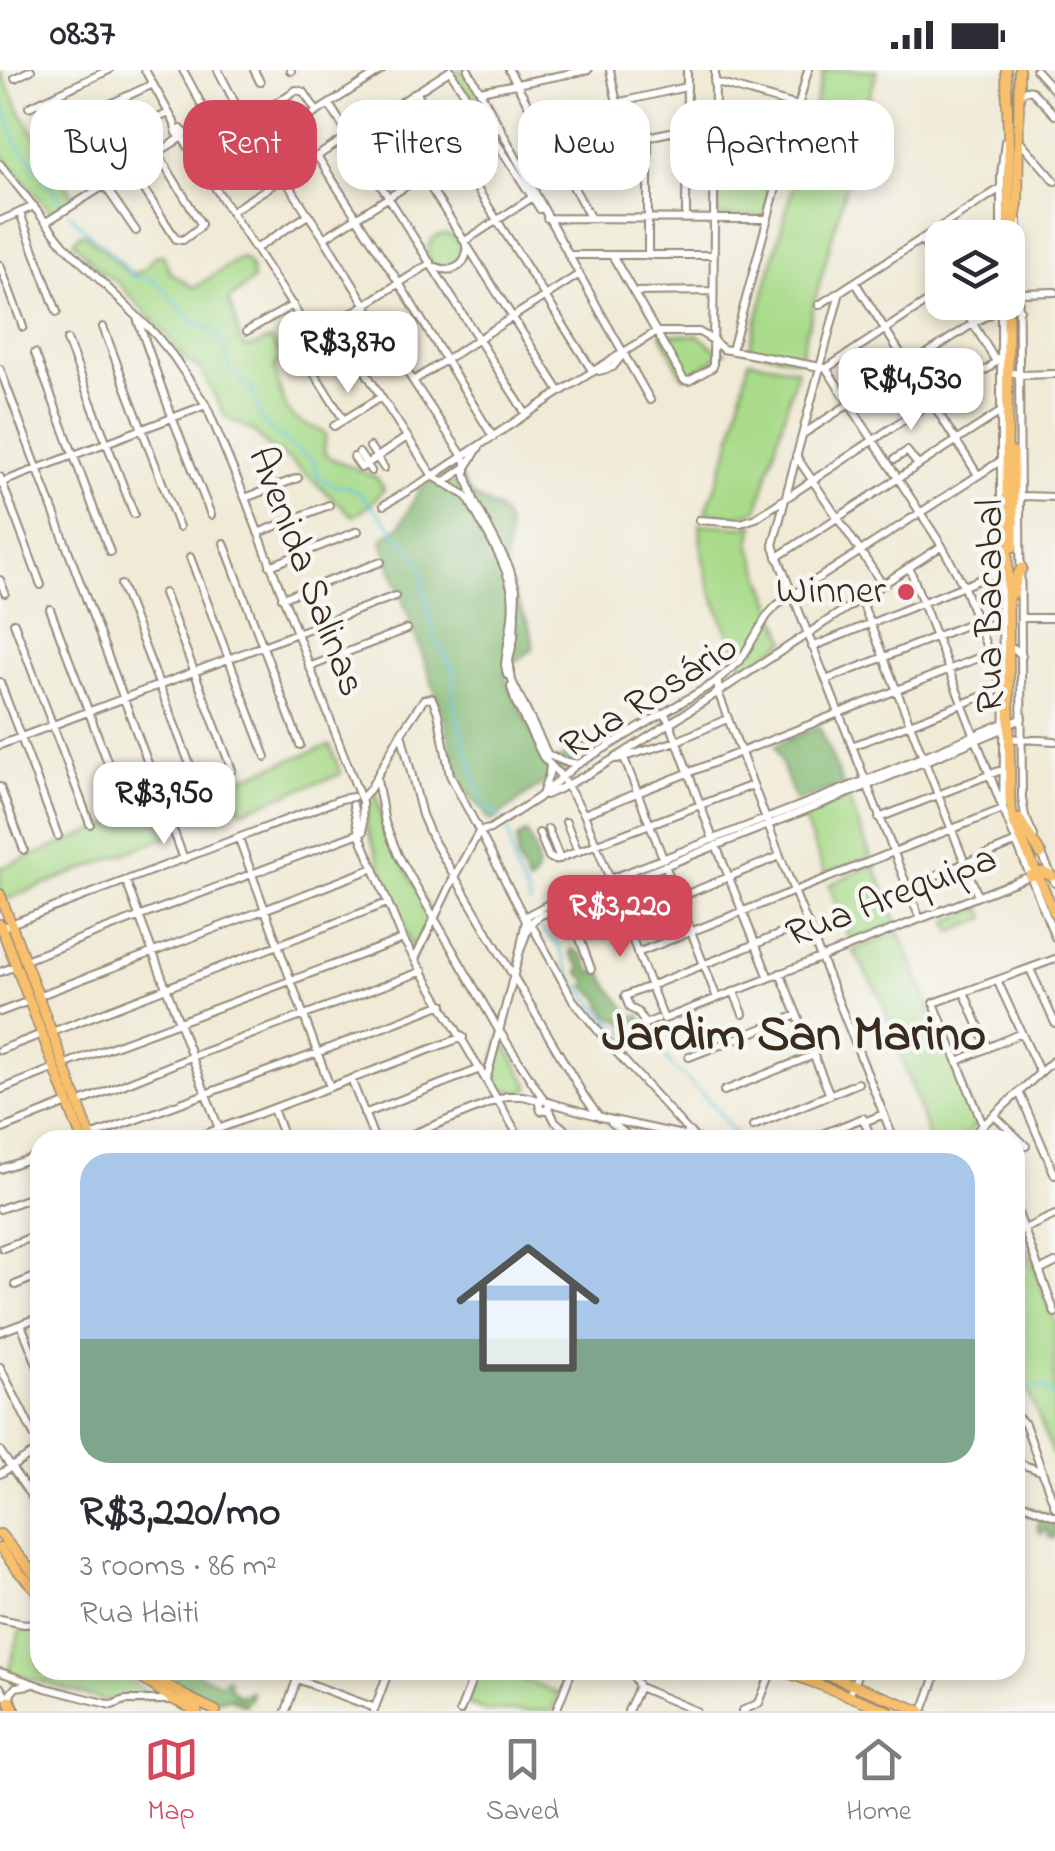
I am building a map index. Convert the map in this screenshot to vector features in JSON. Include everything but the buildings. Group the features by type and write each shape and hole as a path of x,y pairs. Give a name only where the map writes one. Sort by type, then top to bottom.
{"main road":[{"path":"1006,70 1007,120 1018,202 1015,220"},
{"path":"1012,220 1014,158 1019,139 1018,70"},
{"path":"1010,320 1014,594 1010,798 1013,820 1046,878 1055,914"},
{"path":"1012,650 1005,572 1004,412 1013,370"},
{"path":"1002,557 1005,572"},
{"path":"1014,594 1022,568"},
{"path":"1002,632 1008,622"},
{"path":"1011,730 1019,819 1055,900"},
{"path":"1019,819 1042,854"},
{"path":"0,894 3,926 20,966 22,982 34,999 83,1130"},
{"path":"20,966 30,973 34,999"},
{"path":"22,982 34,985"},
{"path":"0,1534 30,1569"},
{"path":"0,1548 30,1584"},
{"path":"145,1680 196,1711"},
{"path":"159,1680 216,1711"},
{"path":"805,1680 888,1711"},
{"path":"841,1680 922,1711"},
{"path":"865,1702 868,1696 878,1694"}],"street":[{"path":"15,78 31,70"},
{"path":"29,107 109,70"},
{"path":"146,70 183,136"},
{"path":"183,70 199,100"},
{"path":"218,70 233,100"},
{"path":"254,70 260,82"},
{"path":"317,112 382,70"},
{"path":"404,100 451,70 470,100"},
{"path":"468,70 518,158"},
{"path":"509,70 526,100"},
{"path":"480,91 556,73 588,70"},
{"path":"610,70 615,100"},
{"path":"686,100 687,70"},
{"path":"714,70 714,100"},
{"path":"800,100 807,70"},
{"path":"1036,70 1055,93 1046,106"},
{"path":"714,82 777,100"},
{"path":"119,100 153,84"},
{"path":"629,100 686,87"},
{"path":"282,100 299,90 309,100"},
{"path":"1019,96 1026,90 1032,91 1055,115"},
{"path":"416,92 421,100"},
{"path":"330,104 337,115"},
{"path":"163,115 168,113"},
{"path":"1000,220 1007,120"},
{"path":"163,148 181,134"},
{"path":"1019,139 1055,182"},
{"path":"337,143 317,156 493,437"},
{"path":"498,144 518,174"},
{"path":"145,190 176,239 183,240 201,224 163,163"},
{"name":"Avenida Salinas","path":"0,164 90,273 135,312 173,356 206,406 352,778 362,834 403,939 515,1130"},
{"path":"819,305 1001,188"},
{"path":"46,222 99,190"},
{"path":"108,190 136,231"},
{"path":"218,190 314,337"},
{"path":"232,211 265,190"},
{"path":"292,190 463,455 474,500 509,567 516,589 509,660 512,681 548,755 578,764"},
{"path":"386,190 526,414"},
{"path":"324,238 400,190"},
{"path":"432,190 560,392"},
{"path":"478,190 593,372"},
{"path":"530,190 535,196"},
{"path":"532,190 650,400"},
{"path":"575,190 590,217"},
{"path":"647,190 648,254"},
{"path":"686,190 686,218"},
{"path":"713,367 714,190"},
{"path":"612,255 684,380 689,381 732,350 776,190"},
{"path":"465,241 535,196"},
{"path":"1018,202 1018,220"},
{"path":"0,221 34,206"},
{"path":"20,213 57,312"},
{"path":"257,248 308,216"},
{"path":"546,216 768,219"},
{"path":"922,240 925,245"},
{"path":"432,264 444,270 457,268 466,258 465,241"},
{"path":"568,255 713,255"},
{"path":"344,420 302,354 303,344 432,264"},
{"path":"0,265 24,326"},
{"path":"413,381 578,275"},
{"path":"855,282 978,475"},
{"path":"634,292 712,291"},
{"path":"840,292 823,368 773,545 920,919"},
{"path":"1025,293 1055,292"},
{"path":"823,368 925,303"},
{"path":"247,331 293,305"},
{"path":"135,312 211,515"},
{"path":"802,434 978,320"},
{"path":"699,520 741,524 756,518 932,401 990,368 999,357 1006,320"},
{"path":"974,322 1013,370"},
{"path":"336,323 433,476 469,500 507,578 512,600 504,665 516,703 543,757 561,776 584,814 651,986 661,1019 644,1024 639,1013 630,1008 625,997 651,986 756,943 808,923"},
{"path":"103,327 179,527"},
{"path":"611,365 656,332 699,332 723,349 823,368 850,402 942,546 976,619 1004,688 1011,730 1003,809"},
{"path":"67,340 134,514"},
{"path":"35,352 110,552"},
{"path":"384,505 593,372 611,365 626,365 634,371"},
{"path":"990,368 1055,374"},
{"path":"0,369 184,859"},
{"path":"1002,557 1004,412 1013,370"},
{"name":"Rua Bacabal","path":"1013,370 1022,496 1022,618 1012,650 1011,730 1022,806 1042,854 1046,878"},
{"path":"334,426 381,397"},
{"path":"41,585 1,481 206,406"},
{"path":"777,557 956,439 1004,412"},
{"path":"357,455 361,468 368,468 407,438"},
{"path":"443,483 467,466 480,446"},
{"path":"370,447 384,468"},
{"path":"895,458 907,451 918,465"},
{"path":"796,455 883,585"},
{"name":"Rua Rosário","path":"480,830 490,829 540,796 578,764 716,681 740,661 767,616 791,595 1002,460"},
{"path":"245,498 298,478"},
{"path":"1022,496 1055,497"},
{"path":"258,533 329,505"},
{"path":"270,566 358,531"},
{"path":"224,542 300,745"},
{"name":"Rua Rosário","path":"540,796 620,758 942,546"},
{"path":"190,556 266,757"},
{"path":"282,598 381,562"},
{"path":"910,567 1016,842 1046,878 1055,937"},
{"path":"812,647 962,585 1005,572 1002,632 1012,650 1004,688"},
{"path":"0,580 5,593"},
{"path":"121,585 197,783"},
{"path":"164,592 232,770"},
{"path":"0,744 395,596"},
{"path":"861,600 978,896"},
{"path":"50,609 126,811"},
{"path":"826,680 1002,610"},
{"path":"1022,618 1055,618"},
{"path":"14,622 90,824"},
{"path":"309,667 407,629"},
{"path":"584,814 950,668 1012,650"},
{"path":"716,681 780,856 890,1130"},
{"path":"0,682 58,836"},
{"path":"852,746 1004,688"},
{"path":"3,926 330,804 357,800 376,777 424,699 432,698 450,775 573,1000 686,1130"},
{"path":"664,713 769,978"},
{"path":"716,998 638,791 620,758 677,741 727,719"},
{"path":"975,738 1011,730"},
{"path":"528,921 664,861 975,738 1011,730 1055,741"},
{"path":"401,732 422,815 454,876 584,1096 620,1130"},
{"path":"394,744 406,748"},
{"path":"597,754 603,758 603,766"},
{"path":"540,796 550,764"},
{"path":"880,818 1004,770"},
{"path":"376,777 398,855 543,1104 565,1130"},
{"path":"543,831 560,859 753,785"},
{"path":"0,787 24,850"},
{"path":"637,953 1003,809"},
{"path":"566,822 578,852"},
{"path":"415,959 480,830"},
{"path":"0,972 362,834"},
{"path":"238,839 330,1087"},
{"path":"907,887 1016,842"},
{"path":"624,920 780,856"},
{"path":"0,1012 374,868"},
{"name":"Rua Arequipa","path":"661,1019 978,896 1046,878"},
{"path":"126,881 219,1128"},
{"path":"487,1078 528,915 556,900 611,883"},
{"path":"556,900 552,904 554,909 575,924 592,970"},
{"path":"0,1050 388,903"},
{"path":"0,1090 403,939"},
{"path":"983,1125 934,1003 1055,959"},
{"path":"1030,969 1055,1023"},
{"path":"0,1130 423,971"},
{"path":"780,974 830,1095"},
{"path":"998,980 1040,1073"},
{"path":"734,991 743,1014"},
{"path":"964,992 988,1048"},
{"path":"109,1130 443,1004"},
{"path":"689,1057 797,1015"},
{"path":"958,1061 1021,1033"},
{"path":"214,1130 463,1037"},
{"path":"724,1092 814,1055"},
{"path":"364,1114 490,1059"},
{"path":"978,1130 1055,1059"},
{"path":"351,1079 371,1130"},
{"path":"753,1126 858,1084"},
{"path":"522,1096 534,1086"},
{"path":"1019,1092 1055,1175"},
{"path":"423,1130 510,1095 663,1130"},
{"path":"578,1111 584,1106 584,1096"},
{"path":"558,1124 558,1114 565,1108"},
{"path":"273,1109 281,1130"},
{"path":"864,1122 884,1114"},
{"path":"994,1115 1009,1130"},
{"path":"832,1130 863,1118 868,1130"},
{"path":"630,1124 630,1130"},
{"path":"0,1170 30,1159"},
{"path":"0,1209 30,1198"},
{"path":"1025,1229 1055,1215"},
{"path":"1025,1232 1054,1310"},
{"path":"3,1248 30,1238"},
{"path":"1039,1270 1055,1263"},
{"path":"15,1285 30,1279"},
{"path":"0,1332 30,1321"},
{"path":"21,1324 30,1347"},
{"path":"0,1367 30,1428"},
{"path":"1025,1424 1055,1506"},
{"path":"0,1450 30,1495"},
{"path":"0,1474 30,1455"},
{"path":"1025,1466 1042,1472"},
{"path":"1025,1505 1055,1516"},
{"path":"0,1619 30,1624"},
{"path":"0,1672 121,1711"},
{"path":"165,1684 168,1680"},
{"path":"286,1711 296,1680 374,1710 386,1680"},
{"path":"460,1711 472,1680"},
{"path":"556,1711 568,1680"},
{"path":"635,1680 638,1687 696,1711"},
{"path":"742,1711 759,1703 769,1680"},
{"path":"849,1696 856,1680"},
{"path":"922,1711 934,1680"},
{"path":"0,1686 12,1706"},
{"path":"628,1711 638,1687"},
{"path":"12,1706 11,1693 16,1688 46,1688"},
{"path":"112,1705 125,1700 174,1700"}],"green space":[{"path":"0,70 30,127 30,188 0,153"},
{"path":"465,70 482,100 471,100 452,71"},
{"path":"824,70 877,70 869,100 816,100"},
{"path":"498,130 516,162 518,171 498,141"},
{"path":"32,190 70,190 73,200 51,212"},
{"path":"715,190 771,190 764,217 716,216"},
{"path":"792,190 845,190 799,360 749,349"},
{"path":"85,234 128,272 140,271 155,256 163,255 170,272 194,288 240,258 246,261 253,280 229,300 241,342 246,348 272,340 283,358 275,370 290,413 326,434 324,451 329,457 377,478 384,489 381,493 353,516 253,431 226,417 201,370 187,361 118,283 99,270 73,241"},
{"path":"445,234 457,239 462,251 457,263 445,268 433,263 428,251 433,239"},
{"path":"661,334 698,335 725,352 683,377"},
{"path":"749,360 797,369 758,509 739,515 713,514 706,512 729,449"},
{"path":"457,469 470,493 498,510 507,524 505,570 530,628 533,649 511,665 506,680 550,761 584,744 591,753 492,821 466,794 458,777 443,713 382,542 400,526 420,488 448,470"},
{"path":"700,524 754,524 750,544 786,641 744,669 708,581"},
{"path":"819,726 843,785 796,802 775,746"},
{"path":"330,745 341,774 241,811 231,782"},
{"path":"375,787 386,836 432,914 413,951 367,828 366,798"},
{"path":"848,797 871,857 825,874 803,817"},
{"path":"160,805 172,835 5,900 0,889 0,868"},
{"path":"526,833 537,866 529,884 518,861 517,839"},
{"path":"874,864 897,923 850,941 829,885"},
{"path":"982,908 986,918 952,932 948,921"},
{"path":"900,933 977,1124 970,1130 927,1130 881,998 853,950"},
{"path":"572,949 583,955 592,973 601,970 633,1017 639,1015 646,1026 657,1028 649,1043 611,1017 599,997 585,986 588,980 579,973 581,967 570,953"},
{"path":"501,1037 528,1083 529,1088 523,1093 500,1092 491,1074"},
{"path":"1025,1242 1055,1322 1055,1459 1025,1383"},
{"path":"1025,1507 1055,1518 1053,1539 1046,1529 1041,1534 1037,1527 1040,1518 1025,1513"},
{"path":"21,1629 30,1629 30,1679 8,1672"},
{"path":"35,1680 129,1680 155,1698 105,1701"},
{"path":"212,1680 221,1684 229,1680 230,1688 239,1696 251,1692 251,1697 244,1705 231,1698 207,1701 174,1683"},
{"path":"474,1680 523,1680 558,1693 552,1711 487,1711 466,1703"}],"waterway":[{"path":"0,103 16,142 64,206"},
{"path":"69,213 132,277 149,278 193,322 204,325 219,338 230,371 252,389 261,418 271,431 315,462 317,475 331,485 361,494 414,553 421,566 434,637 453,668 454,704 478,789 485,805 500,818"},
{"path":"505,824 515,867 530,904"},
{"path":"541,929 558,945 572,978 599,1010 619,1029 659,1048 670,1064 714,1105 732,1130"},
{"path":"1025,1388 1044,1388 1055,1397"}],"place":[{"name":"Winner","path":"906,592"}],"district":[{"name":"Jardim San Marino","path":"794,1036"}]}
